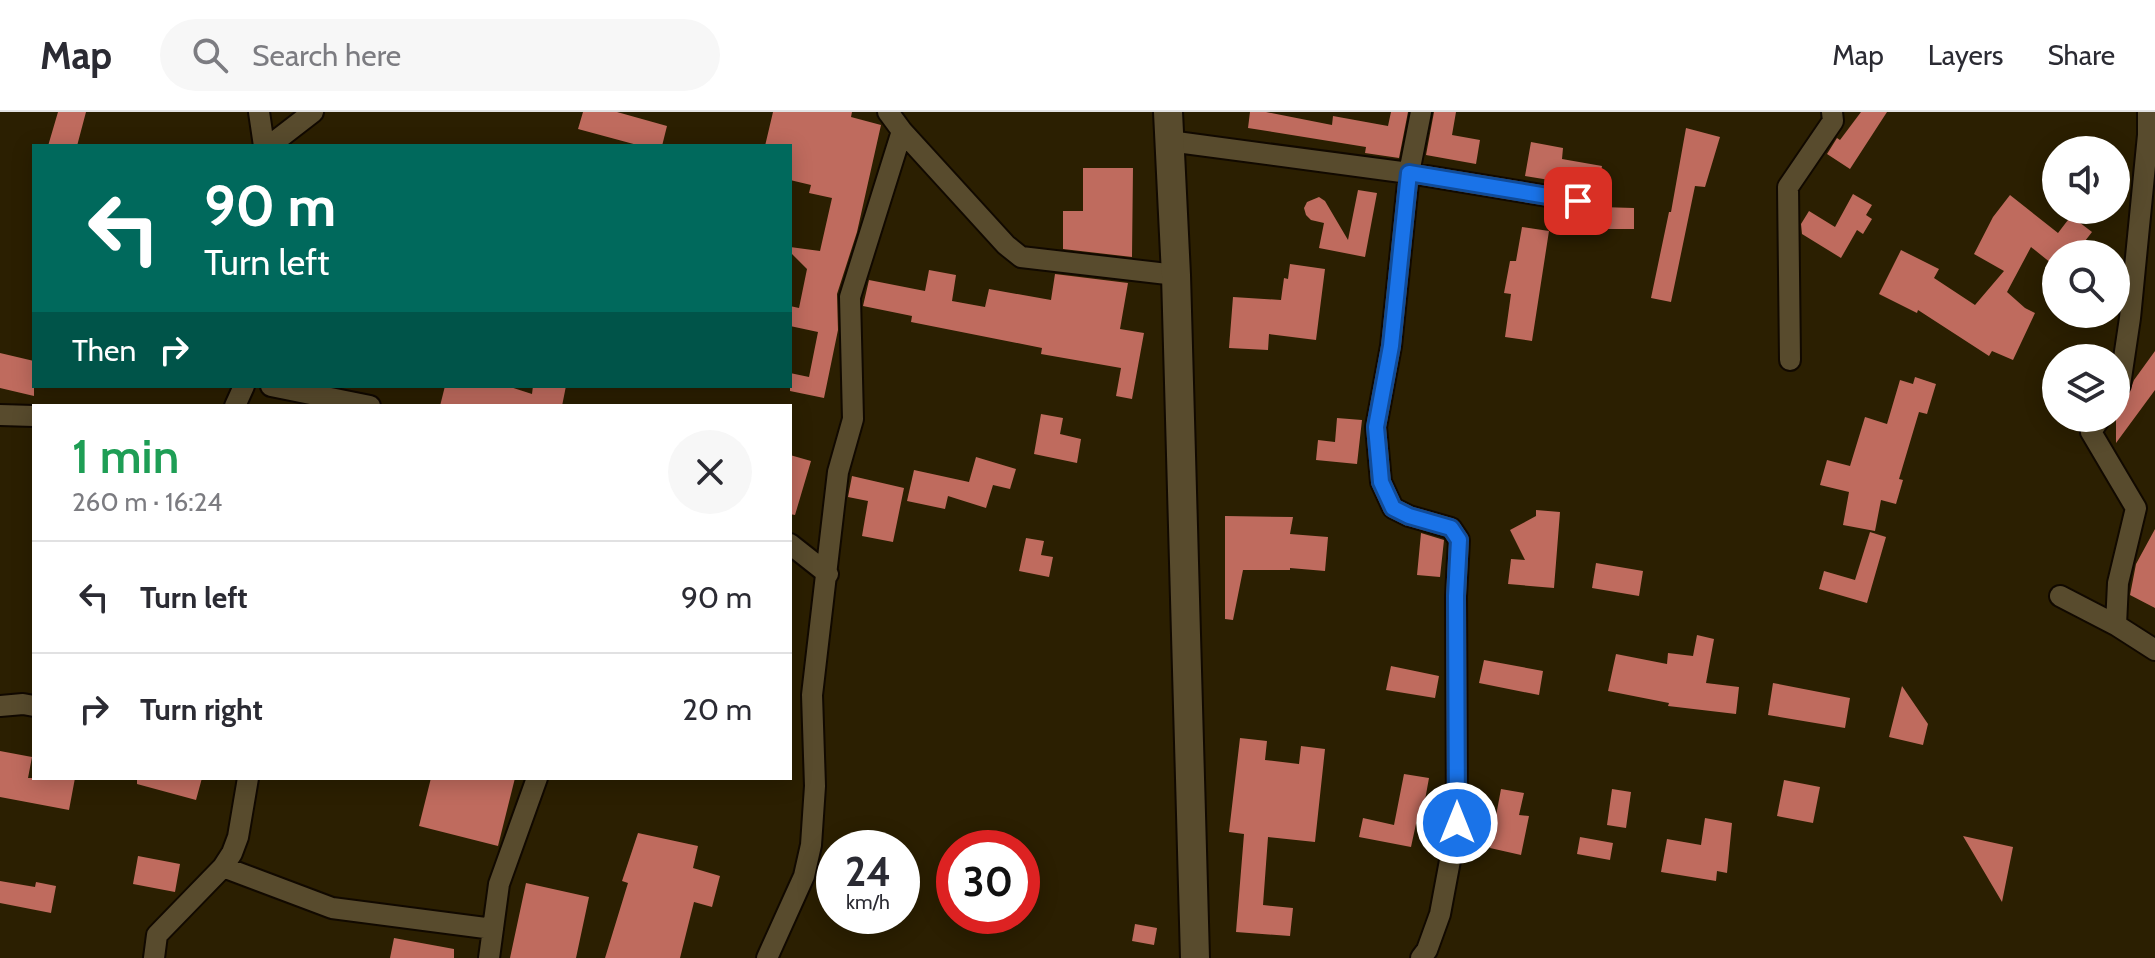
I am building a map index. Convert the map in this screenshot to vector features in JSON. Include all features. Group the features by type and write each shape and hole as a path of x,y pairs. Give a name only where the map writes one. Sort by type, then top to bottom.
{"main road":[{"path":"1168,112 1176,275 1195,958"}],"street":[{"path":"259,112 266,144"},
{"path":"269,144 313,112"},
{"path":"888,112 1006,245 1021,257 1176,275"},
{"path":"1421,112 1409,173 1391,346 1376,427 1381,482 1393,508 1451,528 1459,540 1456,596 1457,823 1440,914 1421,958"},
{"path":"1790,360 1788,187 1833,121 1832,112"},
{"path":"2126,344 2148,112"},
{"path":"767,958 804,876 811,845 815,786 812,695 838,472 853,419 850,297 902,131"},
{"path":"1169,141 1409,173 1578,201"},
{"path":"281,388 360,404"},
{"path":"0,415 32,416"},
{"path":"2091,432 2136,508 2118,583 2116,625"},
{"path":"792,546 828,574"},
{"path":"2060,596 2116,625 2155,650"},
{"path":"0,706 32,706"},
{"path":"154,958 157,935 223,867 238,837 248,780"},
{"path":"489,958 499,884 536,780"},
{"path":"223,867 332,908 493,929"}],"building":[{"path":"58,112 86,112 78,144 49,144"},
{"path":"583,112 617,112 667,126 662,144 634,144 578,129"},
{"path":"773,112 852,112 851,117 881,125 857,232 837,294 838,330 824,398 790,391 792,373 809,377 818,332 792,326 792,306 799,308 807,269 792,254 792,247 820,251 832,198 809,193 811,185 792,180 792,144 765,144"},
{"path":"1250,112 1266,112 1332,125 1333,116 1388,126 1391,112 1408,112 1399,158 1365,153 1366,147 1248,128"},
{"path":"1434,112 1456,112 1452,135 1480,140 1476,164 1426,155"},
{"path":"1861,112 1887,112 1850,169 1827,154"},
{"path":"1686,128 1720,137 1705,187 1695,186 1671,302 1651,298"},
{"path":"1531,142 1563,148 1562,159 1602,166 1598,188 1525,176"},
{"path":"1083,168 1133,168 1132,257 1063,249 1063,211 1083,211"},
{"path":"1358,190 1377,193 1365,257 1319,248 1324,223 1311,220 1306,215 1304,208 1307,202 1319,197 1325,201 1348,240"},
{"path":"1853,194 1872,205 1866,215 1872,219 1863,234 1857,230 1841,258 1802,234 1801,224 1809,211 1835,227"},
{"path":"2010,195 2042,220 2042,224 2058,233 2065,224 2082,224 2092,232 2086,240 2042,240 2042,256 2031,247 2007,292 2035,313 2013,360 1992,351 1989,356 1918,310 1917,313 1879,294 1901,250 1939,269 1934,278 1975,305 2004,271 1974,254 1993,217"},
{"path":"1600,207 1634,208 1634,229 1599,229"},
{"path":"1522,227 1549,231 1532,341 1505,337 1511,294 1504,293 1510,261 1516,261"},
{"path":"1290,264 1325,269 1316,340 1269,334 1268,350 1229,348 1233,297 1281,300 1284,278 1288,279"},
{"path":"929,270 956,275 952,301 985,307 989,289 1051,300 1055,274 1128,283 1120,329 1144,333 1132,399 1116,396 1121,368 1041,354 1042,348 911,322 912,316 863,306 869,280 925,291"},
{"path":"2155,351 2155,390 2130,424 2130,390"},
{"path":"0,353 32,361 34,396 0,388"},
{"path":"1915,377 1936,384 1927,414 1919,412 1899,479 1903,480 1896,504 1881,500 1875,531 1843,525 1849,492 1820,485 1827,460 1850,466 1865,417 1887,424 1900,380 1913,384"},
{"path":"444,388 513,388 532,394 533,388 566,388 562,404 440,404"},
{"path":"1041,414 1063,418 1060,434 1081,439 1077,463 1034,454"},
{"path":"1337,418 1362,420 1357,464 1316,460 1318,440 1335,442"},
{"path":"2116,432 2124,432 2116,443"},
{"path":"792,456 811,461 795,515 792,514"},
{"path":"976,457 1016,469 1010,489 993,485 986,508 948,496 945,509 907,501 914,470 969,482"},
{"path":"852,476 904,488 893,542 862,536 868,501 848,497"},
{"path":"1536,510 1560,512 1554,588 1508,584 1511,559 1525,560 1510,530 1536,516"},
{"path":"1225,516 1293,517 1290,534 1328,537 1325,571 1290,568 1243,570 1233,620 1225,619"},
{"path":"2155,529 2155,608 2130,595 2136,564"},
{"path":"1870,532 1886,537 1867,603 1819,589 1824,571 1855,580"},
{"path":"1421,533 1444,540 1440,577 1417,575"},
{"path":"1026,538 1044,541 1041,555 1053,557 1049,577 1019,571"},
{"path":"1596,563 1643,571 1639,596 1592,588"},
{"path":"1697,635 1714,639 1706,683 1739,687 1736,714 1668,706 1669,703 1608,691 1616,654 1667,664 1668,653 1693,656"},
{"path":"1484,660 1543,671 1539,695 1479,683"},
{"path":"1391,666 1439,676 1435,698 1386,690"},
{"path":"1773,683 1850,698 1845,728 1768,715"},
{"path":"1902,686 1928,724 1923,745 1889,737"},
{"path":"1240,738 1267,741 1265,760 1299,764 1301,746 1325,749 1315,842 1268,837 1263,905 1293,908 1290,936 1236,932 1244,834 1229,832"},
{"path":"0,751 32,757 28,778 32,780 75,780 69,810 0,797"},
{"path":"1404,774 1429,778 1423,811 1419,810 1411,847 1359,837 1363,818 1394,825"},
{"path":"137,780 201,780 196,800 137,784"},
{"path":"430,780 514,780 498,846 419,826"},
{"path":"1784,780 1820,787 1813,823 1777,816"},
{"path":"1501,789 1524,793 1519,815 1529,816 1521,855 1490,848"},
{"path":"1612,789 1631,792 1626,828 1607,825"},
{"path":"1705,818 1732,823 1727,873 1717,871 1716,881 1661,872 1667,839 1701,845"},
{"path":"638,833 698,846 693,868 720,876 712,907 694,902 680,958 605,958 628,883 622,881"},
{"path":"1963,836 2013,847 2002,902"},
{"path":"1580,837 1613,843 1610,860 1577,854"},
{"path":"138,856 180,864 175,892 133,884"},
{"path":"0,881 35,887 36,882 56,886 51,913 0,903"},
{"path":"526,883 589,897 576,958 510,958"},
{"path":"1135,924 1157,928 1154,945 1132,941"},
{"path":"394,938 454,949 454,958 390,958"}],"route":[{"path":"1457,823 1456,596 1459,540 1451,528 1393,508 1381,482 1376,427 1391,346 1409,173 1578,201"}]}
